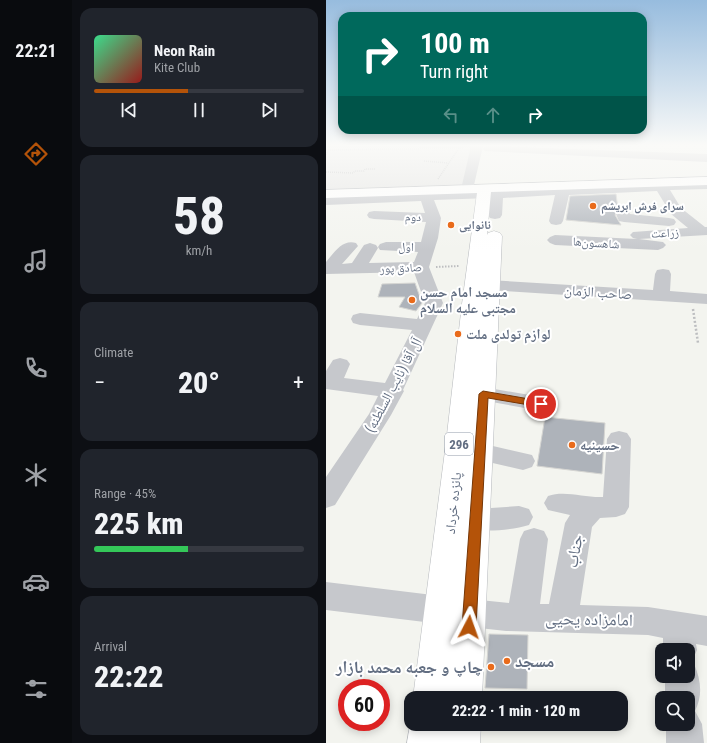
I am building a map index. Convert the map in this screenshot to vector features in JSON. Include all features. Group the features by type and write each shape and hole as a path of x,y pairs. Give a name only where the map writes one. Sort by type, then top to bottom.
{"main road":[{"path":"326,194 427,193 444,190 485,198 517,188 663,185 707,181"},
{"name":"پانزده خرداد","path":"463,691 455,611 482,276 485,198"},
{"name":"پانزده خرداد","path":"433,691 455,611 476,520 483,394 475,369"},
{"path":"426,743 427,731"},
{"path":"461,743 462,731"}],"street":[{"name":"پانزده خرداد","path":"482,181 485,198"},
{"path":"699,226 676,211 663,185 707,185"},
{"path":"326,201 427,193 485,198 563,188 556,221"},
{"path":"424,257 434,218 427,193"},
{"path":"623,214 624,218 699,226"},
{"name":"دوم","path":"374,215 392,220 434,218"},
{"name":"زراعت","path":"638,245 634,235 699,226"},
{"name":"شاهسون‌ها","path":"555,240 591,237 638,245 658,245"},
{"path":"335,287 339,269 350,246"},
{"name":"اول","path":"339,269 378,248 424,257"},
{"name":"صادق پور","path":"339,269 424,257"},
{"name":"آل آقا (نایب السلطنه)","path":"326,497 380,415 434,304 424,257"},
{"path":"661,296 662,274"},
{"name":"صاحب الزمان","path":"482,276 530,282 622,287 661,296 699,298"},
{"path":"360,319 424,325"},
{"path":"333,376 393,391"},
{"path":"483,394 541,404"},
{"path":"557,503 593,508 616,508 619,439"},
{"path":"480,452 523,461"},
{"name":"جناب","path":"562,619 579,523 593,508"},
{"path":"476,520 527,528 522,618"},
{"name":"امامزاده یحیی","path":"326,596 522,618 648,621 689,636"},
{"path":"684,731 685,743"}],"path":[{"path":"427,193 436,181"},
{"name":"صادق پور","path":"424,257 482,276"},
{"path":"698,342 699,298"}],"shaded area":[{"path":"326,181 467,181 466,186 326,190"}],"building":[{"name":"سرای فرش ابریشم","path":"616,194 618,209 615,215 621,225 566,220 570,196"},
{"name":"مسجد امام حسن مجتبی علیه السلام","path":"415,283 422,303 416,311 399,307 405,297 378,297 382,284"},
{"name":"حسینیه","path":"545,417 605,423 602,474 537,466"},
{"name":"مسجد","path":"489,634 528,635 527,689 485,688"}],"place":[{"name":"سرای فرش ابریشم","path":"593,206"},
{"name":"نانوایی","path":"451,225"},
{"name":"مسجد امام حسن مجتبی علیه السلام","path":"412,300"},
{"name":"لوازم تولدی ملت","path":"458,334"},
{"name":"حسینیه","path":"572,445"},
{"name":"مسجد","path":"507,661"},
{"name":"چاپ و جعبه محمد بازار","path":"491,667"}],"route":[{"path":"469,627 483,394 541,404"}]}
